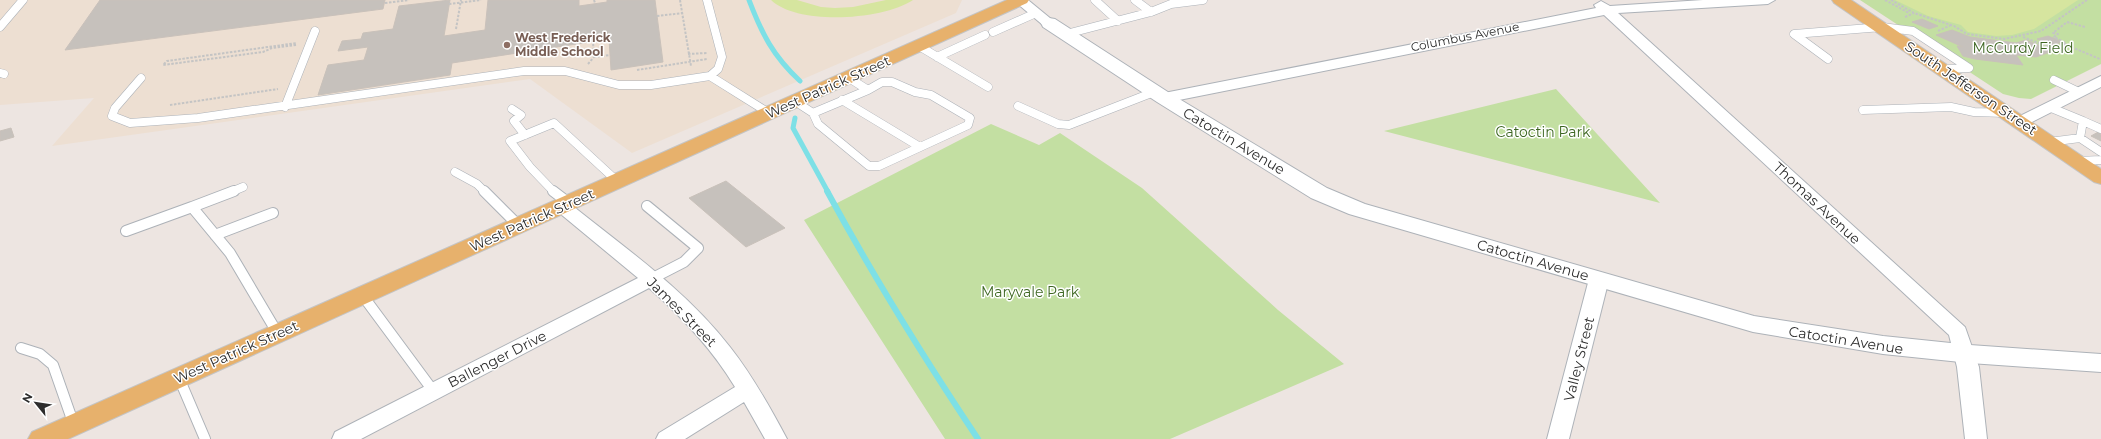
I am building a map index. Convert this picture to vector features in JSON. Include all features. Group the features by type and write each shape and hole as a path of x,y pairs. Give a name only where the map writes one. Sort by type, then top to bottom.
{"main road":[{"name":"South Jefferson Street","path":"1840,0 1882,27 2101,178"},
{"name":"West Patrick Street","path":"42,439 769,114 804,107 849,78 1039,14"}],"street":[{"name":"Columbus Avenue","path":"1159,95 1601,5 1768,0"},
{"name":"Thomas Avenue","path":"1601,5 1958,332 1965,355 1976,439"},
{"name":"Catoctin Avenue","path":"1039,14 1159,95 1319,193 1357,209 1753,324 1780,330 1887,347 1965,355 2101,363"},
{"path":"2014,118 2050,107 2101,81"},
{"name":"James Street","path":"566,205 691,316 722,352 748,389 776,439"},
{"name":"Ballenger Drive","path":"343,438 651,279"},
{"name":"Valley Street","path":"1558,439 1599,279"},
{"path":"666,439 748,389"}],"lane":[{"path":"0,27 23,0"},
{"path":"140,78 115,108 112,116 130,122 151,122 285,107 524,71 565,71 619,85 651,85 710,76 718,69 722,57 708,0"},
{"path":"1095,0 1118,20"},
{"path":"1135,0 1151,12"},
{"path":"993,32 1039,14 1118,20 1151,12 1167,5 1203,0"},
{"path":"973,41 977,34 988,29 993,27 1005,27"},
{"path":"1828,59 1794,34 1882,27 1913,31 1969,68 1943,69"},
{"path":"285,107 315,31"},
{"path":"928,51 973,41 986,35"},
{"path":"928,51 988,87"},
{"path":"710,76 769,114"},
{"path":"849,78 868,90"},
{"path":"2054,80 2079,92"},
{"path":"882,82 892,82 914,92 931,95 970,118 968,125 879,166 869,166 818,124 804,107 842,100 868,90 882,82"},
{"path":"1018,106 1058,124 1069,125 1159,95"},
{"path":"842,100 920,147"},
{"path":"1862,110 1951,107 2014,118"},
{"path":"2050,107 2101,129"},
{"path":"512,109 521,115 514,121 525,135"},
{"path":"2080,138 2083,121"},
{"path":"566,205 557,194 526,164 510,141 554,123 618,182"},
{"path":"2049,142 2080,138 2101,152"},
{"path":"2077,161 2101,160"},
{"path":"456,172 477,184 519,226"},
{"path":"126,231 243,187"},
{"path":"192,206 230,253 278,334"},
{"path":"647,206 698,248 696,253 688,259 651,279"},
{"path":"215,235 273,213"},
{"path":"363,296 434,392"},
{"path":"21,348 40,354 53,365 74,425"},
{"path":"179,378 205,439"}],"path":[{"path":"385,3 410,0"},
{"path":"449,4 461,1 481,0"},
{"path":"1885,0 1910,14"},
{"path":"1891,0 1914,13 1954,26 1967,34 2004,39 2041,31 2087,0"},
{"path":"456,29 461,1"},
{"path":"657,16 683,14"},
{"path":"2085,27 2067,22 2053,33 2058,34 2054,37 2066,43 2064,44 2100,59"},
{"path":"2023,36 2054,49 2064,44"},
{"path":"298,42 272,48 263,52 163,65 167,61 298,42"},
{"path":"294,50 298,42"},
{"path":"593,42 594,57"},
{"path":"632,71 710,59 706,52 688,54"},
{"path":"586,66 594,57 610,55"},
{"path":"165,106 278,90 281,82"}],"shaded area":[{"path":"0,0 962,0 956,13 632,153 530,79 52,146 94,98 0,105"}],"green space":[{"path":"771,0 797,0 821,7 835,8 853,7 886,0 913,0 899,7 862,16 820,17 800,14 784,8"},
{"name":"McCurdy Field","path":"1860,0 2101,0 2101,64 2031,99 2003,94"},
{"path":"1895,0 2078,0 2034,29 2012,35 1996,36 1968,32 1961,25 1928,16"},
{"name":"Catoctin Park","path":"1556,89 1660,203 1384,131"},
{"name":"Maryvale Park","path":"991,124 1039,145 1060,133 1142,188 1278,310 1344,364 1170,439 945,439 804,220"}],"building":[{"path":"100,0 385,0 383,9 65,50"},
{"path":"450,0 444,36 485,30 488,0 579,0 579,6 607,2 607,0 655,0 663,62 611,70 609,39 452,63 450,75 318,95 328,65 364,60 368,47 338,51 342,41 361,39 363,33 393,29 399,6"},
{"path":"1922,19 1938,26 1929,29 1912,22"},
{"path":"1952,30 1970,37 2016,43 2026,40 2053,51 2036,57 2016,55 2023,65 1975,59 1963,56 1957,46 1963,47 1936,35"},
{"path":"2048,36 2063,42 2052,45 2037,39"},
{"path":"11,128 14,137 0,141 0,131"},
{"path":"2100,131 2101,141 2091,136"},
{"path":"726,181 785,228 746,247 689,198"}],"waterway":[{"path":"749,0 769,44 782,63 800,81"},
{"path":"795,118 793,128 828,192"},
{"path":"827,191 862,254 938,378 978,439"}],"place":[{"name":"West Frederick Middle School","path":"507,45"}]}
